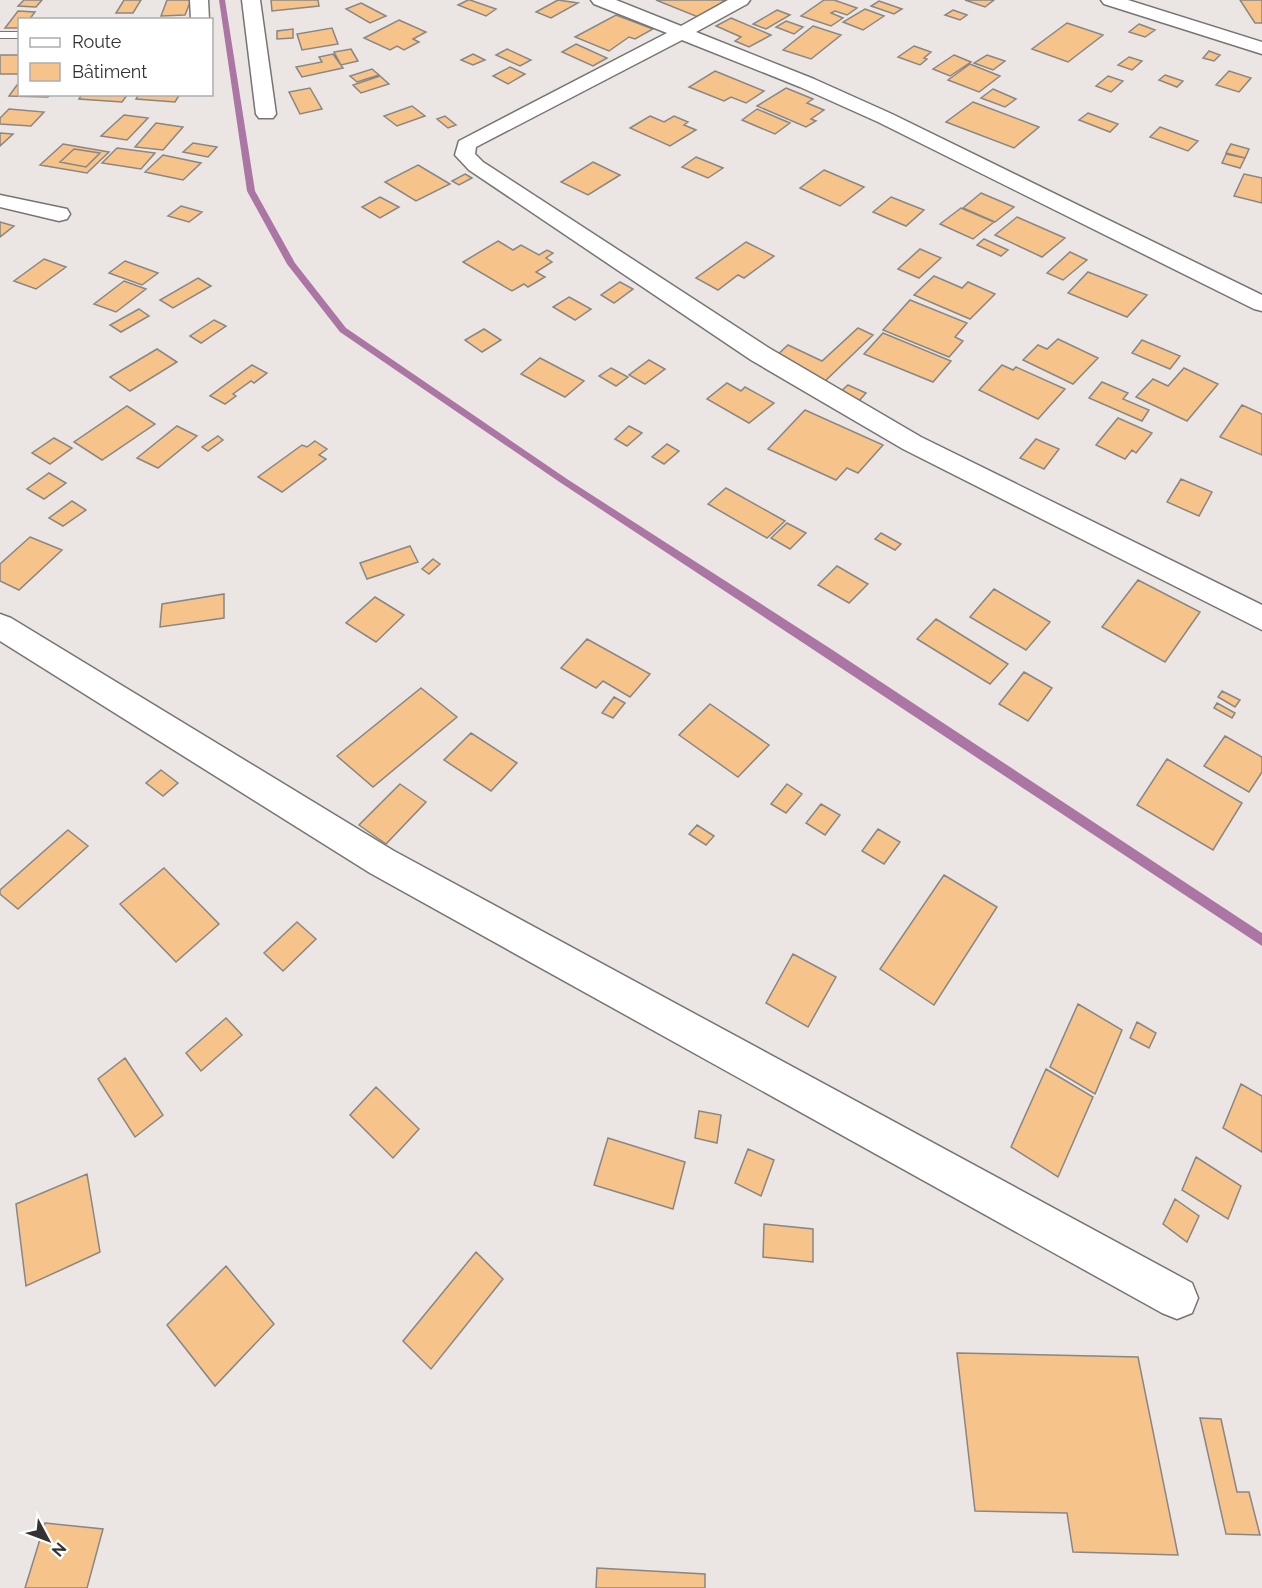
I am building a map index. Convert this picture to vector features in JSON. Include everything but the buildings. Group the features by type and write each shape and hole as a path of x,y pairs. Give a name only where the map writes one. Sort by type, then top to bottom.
{"street":[{"path":"198,0 200,18"},
{"path":"251,0 266,114"},
{"path":"600,0 807,83 885,118 1262,304"},
{"path":"741,0 478,137 466,145 465,155 476,166 760,354 912,443 1262,618"},
{"path":"1110,0 1262,48"},
{"path":"0,201 59,214"},
{"path":"0,626 16,649 382,862 1177,1298"}],"lane":[{"path":"0,36 18,35"}],"waterway":[{"path":"222,0 251,191 291,264 343,330 564,481 1262,940"}]}
